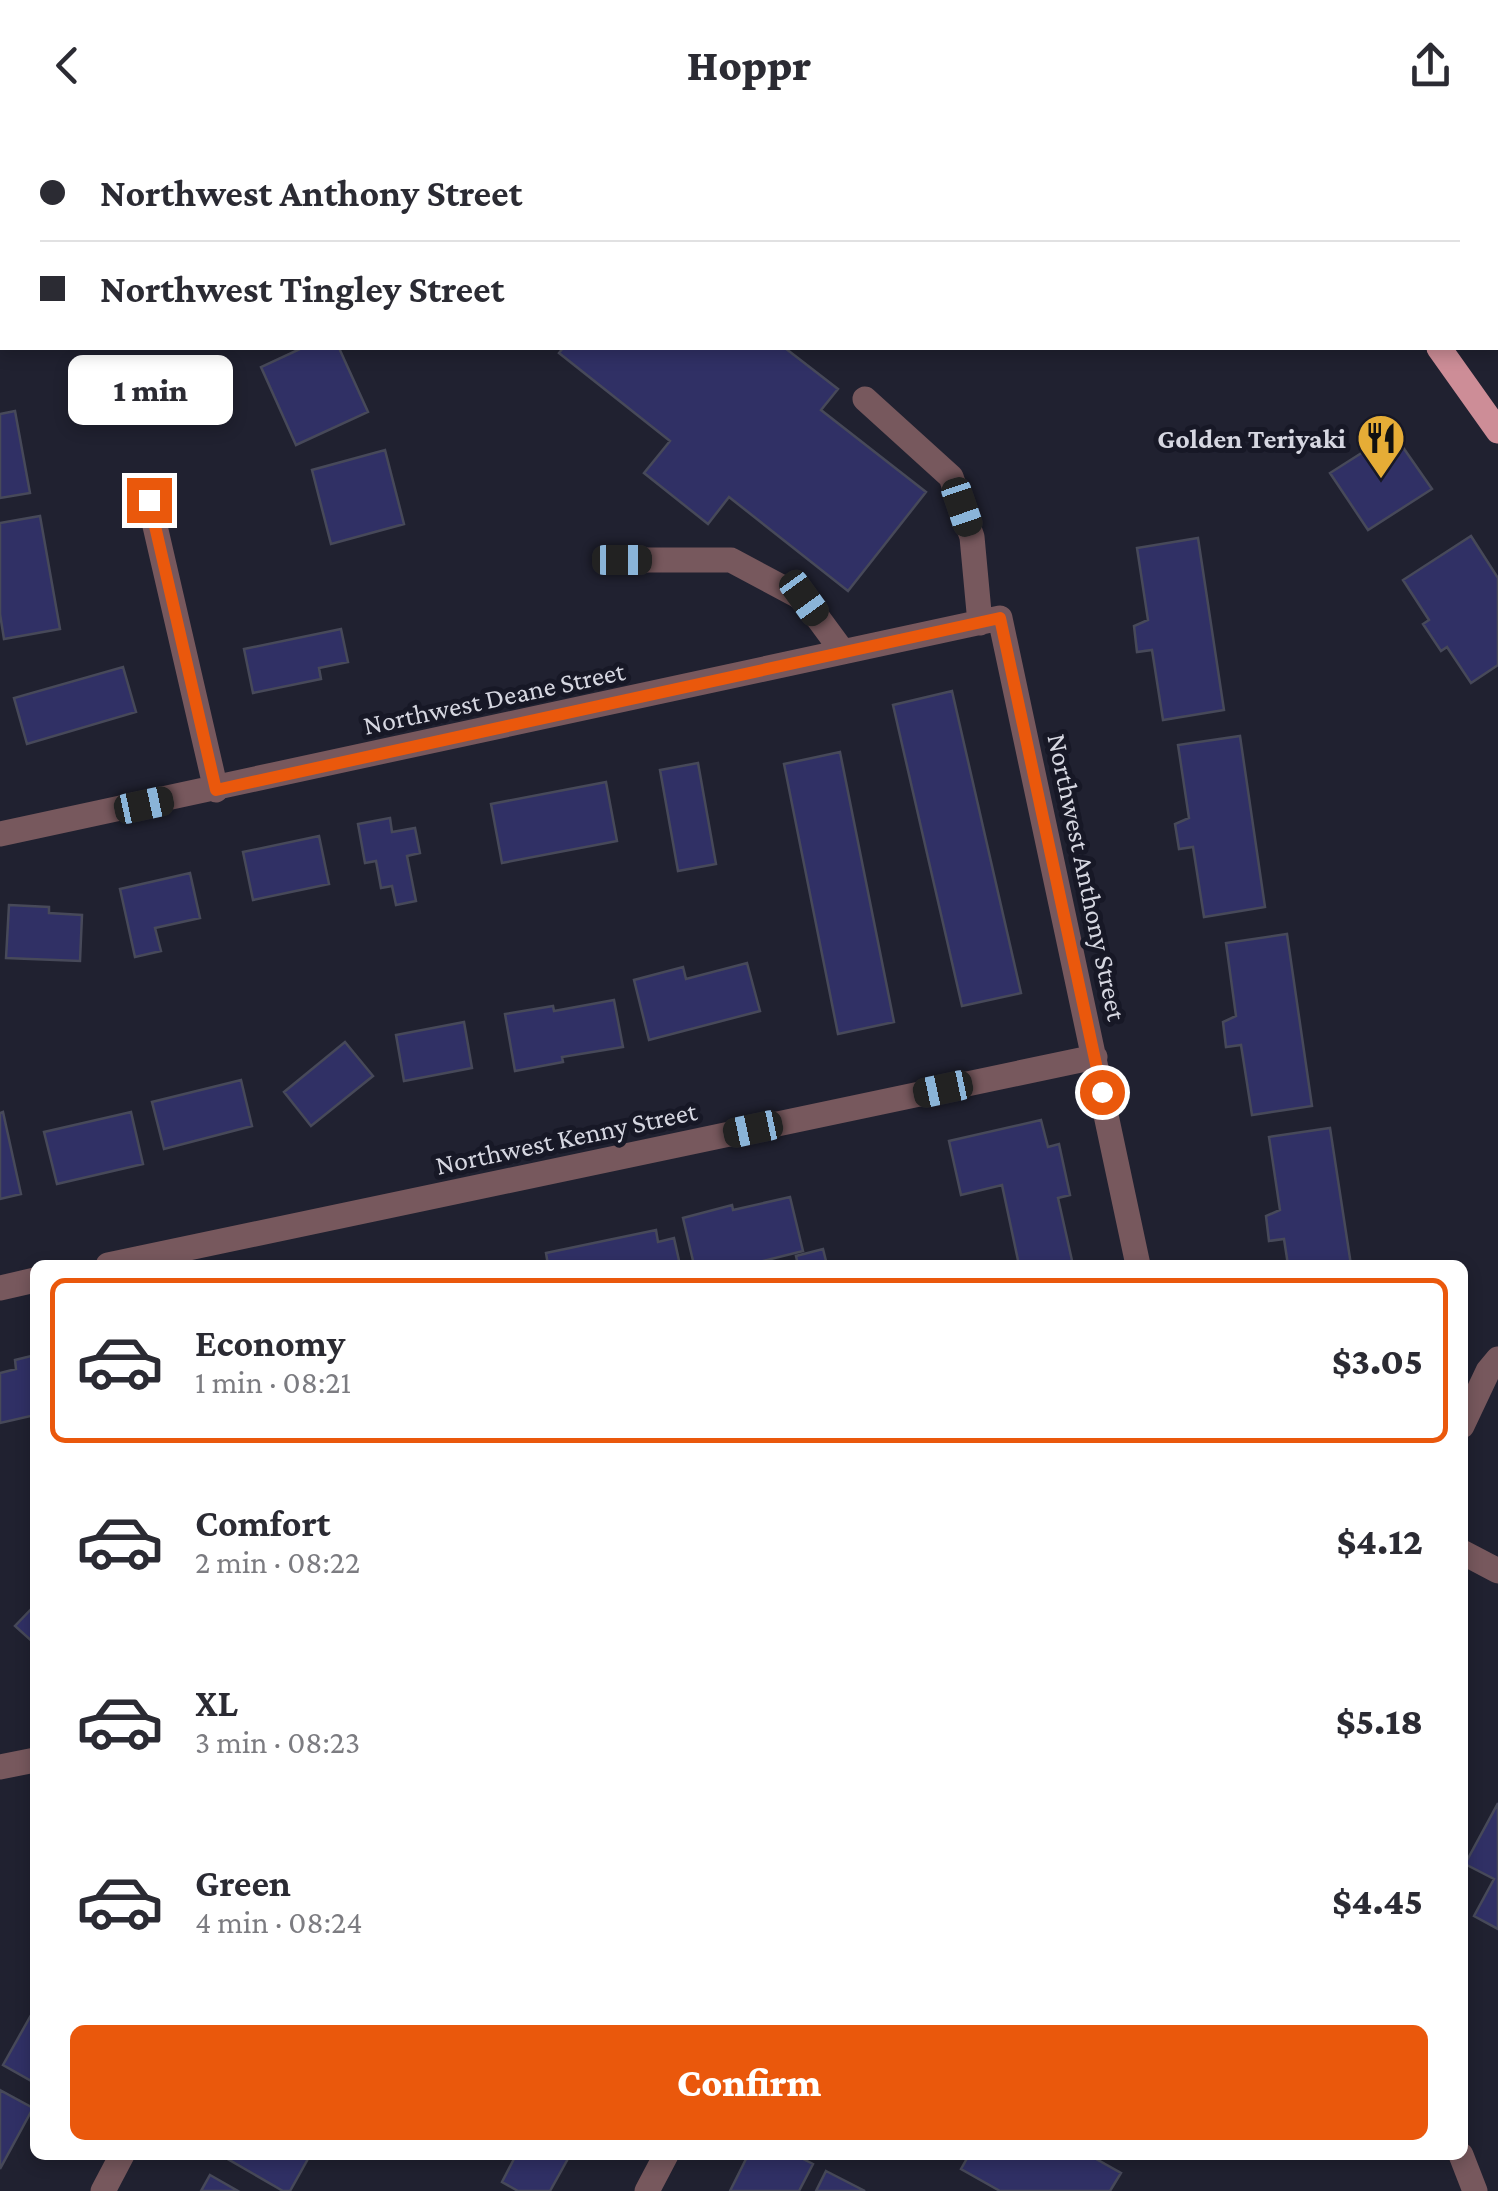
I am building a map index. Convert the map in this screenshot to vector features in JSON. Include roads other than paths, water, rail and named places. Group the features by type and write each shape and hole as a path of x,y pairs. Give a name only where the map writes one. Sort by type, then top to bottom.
{"main road":[{"path":"1440,350 1498,430"}],"street":[{"name":"Northwest Anthony Street","path":"865,399 951,477 972,537 1095,1057 1137,1260"},
{"path":"149,500 216,790"},
{"path":"622,560 731,560 804,598 843,652"},
{"name":"Northwest Deane Street","path":"0,834 990,621"},
{"name":"Northwest Kenny Street","path":"132,1260 1095,1057"},
{"path":"0,1288 30,1281"},
{"path":"1468,1379 1493,1365"},
{"path":"1468,1414 1493,1365"},
{"path":"1468,1555 1498,1571"},
{"path":"0,1768 30,1761"},
{"path":"102,2191 119,2160"},
{"path":"646,2191 663,2160"},
{"path":"1462,2160 1475,2191"}],"place":[{"name":"Golden Teriyaki","path":"1381,480"}]}
